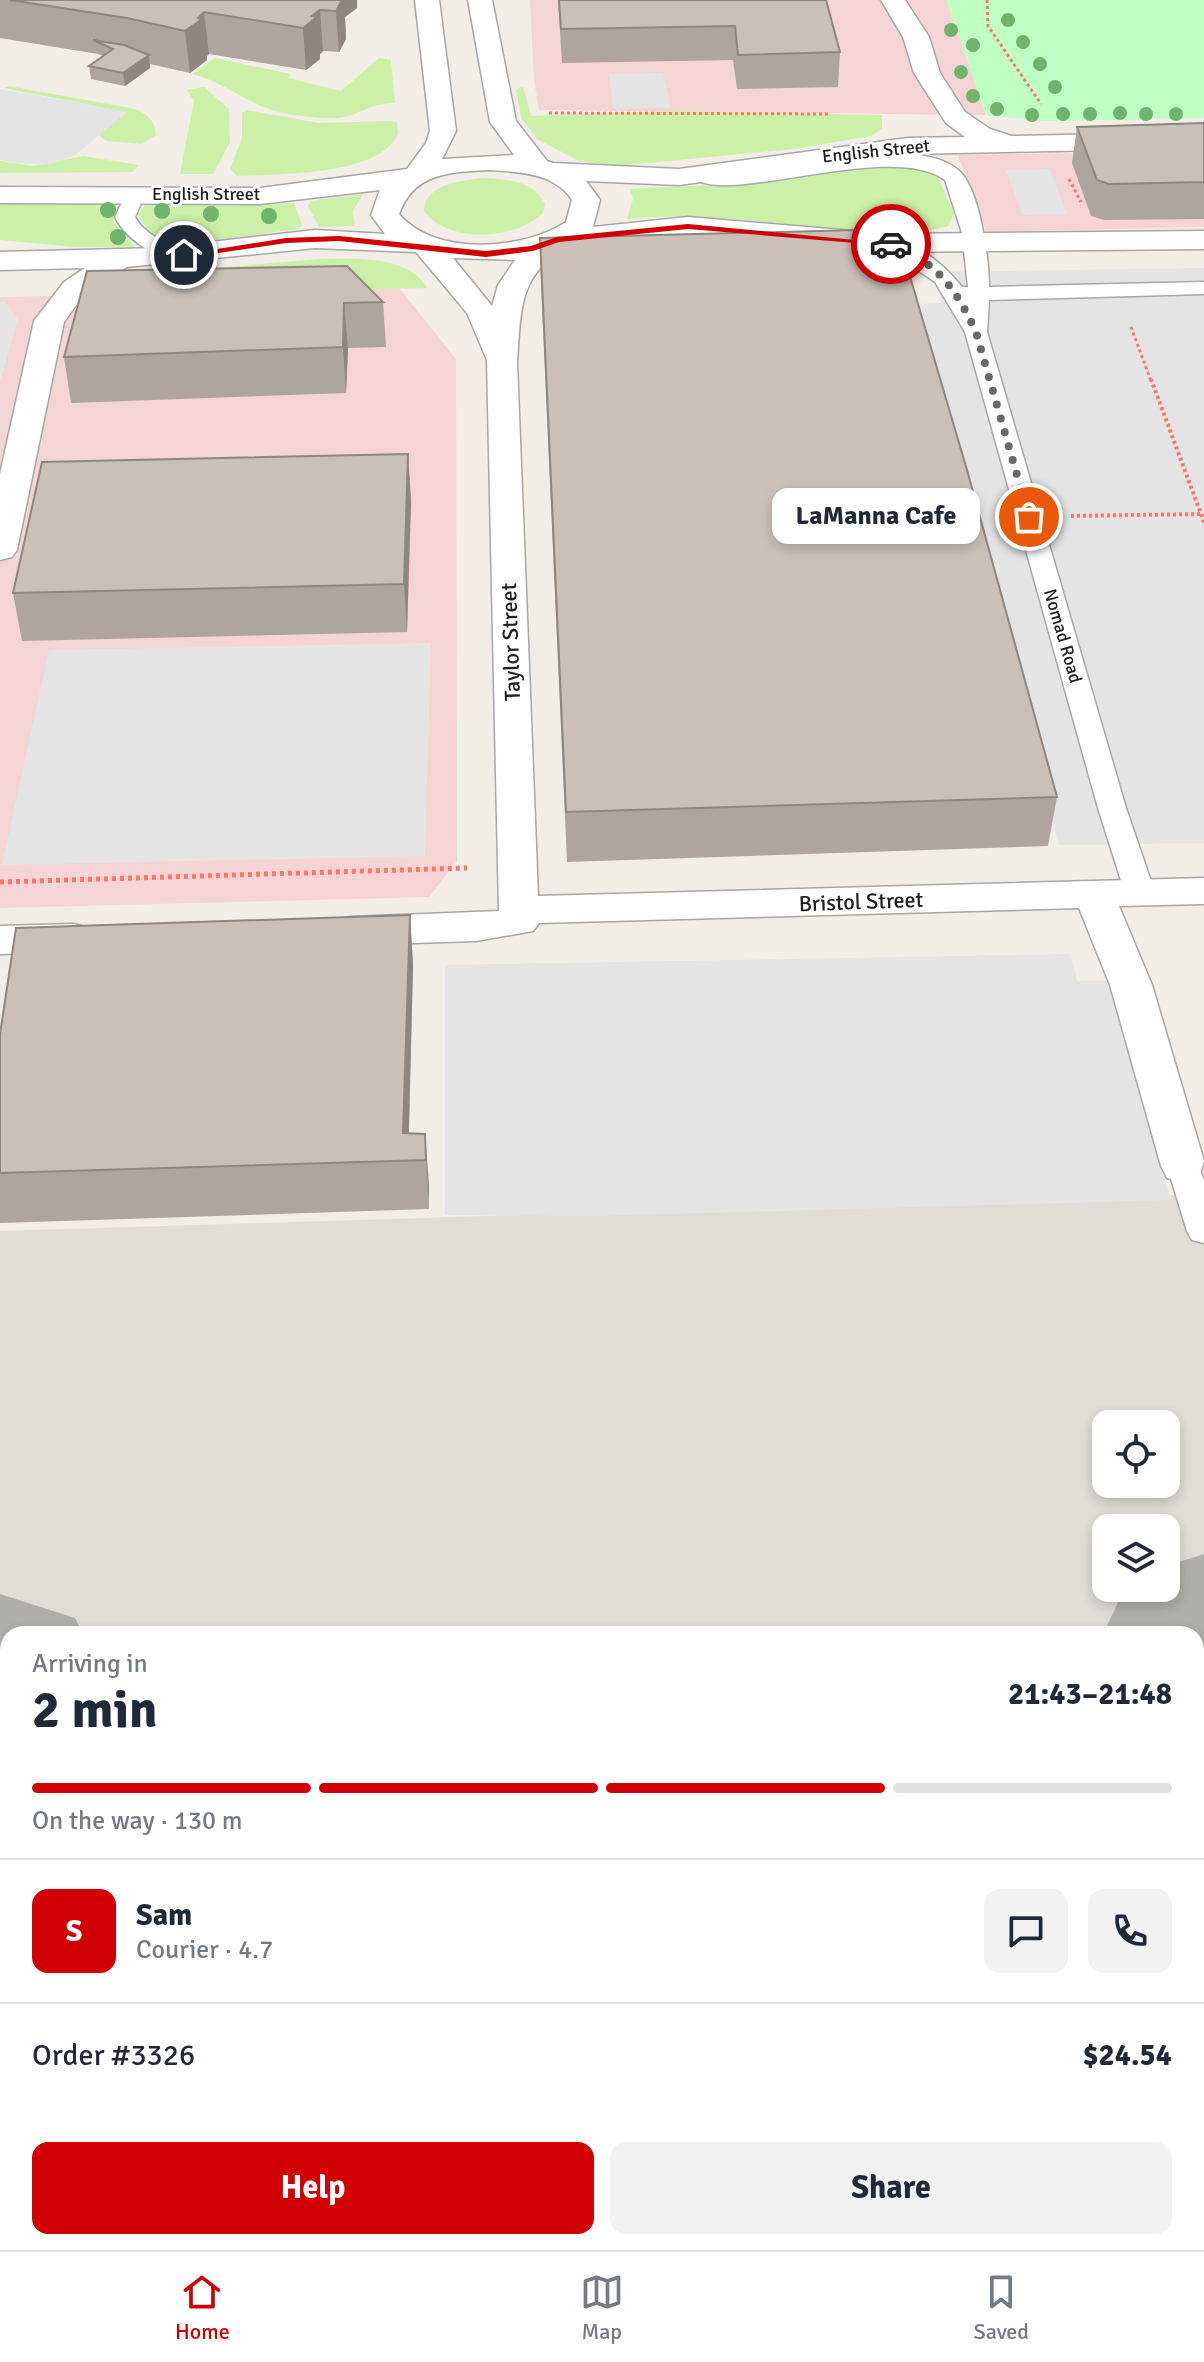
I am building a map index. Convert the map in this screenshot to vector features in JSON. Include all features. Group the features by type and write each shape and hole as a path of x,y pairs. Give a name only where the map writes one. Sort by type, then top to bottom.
{"street":[{"path":"424,245 396,230 385,212 391,194 414,177 439,144 443,131 427,0"},
{"path":"480,0 500,113 507,128 543,169"},
{"path":"893,0 916,37 927,73 952,113 964,125 988,138 1014,143"},
{"path":"879,149 905,140 920,118 927,73"},
{"name":"English Street","path":"0,195 271,195 414,177 442,167 474,162 618,177 693,176 879,149 1204,140"},
{"name":"Taylor Street","path":"519,916 502,362 512,281 552,242 576,227 587,207 577,187 543,169"},
{"path":"0,261 117,260 315,239 424,245 486,254 552,242 688,226 888,243 978,257 1204,240"},
{"name":"Taylor Street","path":"424,245 483,313 496,336 502,362"},
{"path":"39,301 74,288 117,260"},
{"path":"0,261 39,301"},
{"path":"0,550 39,301"},
{"name":"Bristol Street","path":"316,932 476,928 519,916 1204,891"},
{"path":"1095,894 1108,934 1131,985 1183,1166"},
{"path":"0,940 111,937"}],"lane":[{"name":"Nomad Road","path":"693,176 769,175 896,160 929,163 956,180 978,257 981,293 976,332"},
{"path":"135,194 126,212 129,225 152,243 184,255"},
{"name":"Nomad Road","path":"888,243 926,260 958,294 976,332 1140,893"},
{"path":"978,257 1002,282 1063,291"},
{"path":"958,294 1204,288"},
{"path":"1183,1166 1204,1231"}],"path":[{"path":"987,0 985,12 988,26 1005,45 1044,108"},
{"path":"1118,290 1204,522"},
{"path":"1029,517 1203,514"},
{"path":"0,882 516,867"}],"shaded area":[{"path":"530,0 1204,0 1204,118 1045,121 986,115 539,110 534,79"},
{"path":"663,73 671,108 613,109 609,74"},
{"path":"0,89 127,112 75,155 51,164 16,163 0,160"},
{"path":"1204,151 1204,227 986,232 958,155"},
{"path":"1050,169 1067,214 1022,215 1006,170"},
{"path":"1204,268 1204,843 1059,845 920,304 942,303 936,281 927,272"},
{"path":"399,288 456,359 457,861 429,897 0,908 0,297"},
{"path":"0,302 5,302 18,319 0,382"},
{"path":"431,643 425,856 2,865 49,650"},
{"path":"1071,954 1077,981 1132,981 1183,1166 1160,1169 1172,1200 598,1216 445,1215 445,965"},
{"path":"1204,1194 1204,1626 0,1626 0,1231"}],"green space":[{"path":"946,0 1204,0 1204,118 1045,121 986,115"},
{"path":"215,58 291,74 288,78 341,91 379,58 391,60 395,103 336,118 283,113 192,74"},
{"path":"9,86 135,109 150,119 156,135 142,144 106,141 99,135 126,112 4,88"},
{"path":"204,87 229,109 230,142 213,174 180,174 194,101 187,90"},
{"path":"523,87 531,116 671,111 882,115 882,128 871,136 793,149 617,166 579,161 537,139 521,118 516,89"},
{"path":"247,110 318,123 391,121 397,123 398,133 388,147 372,158 351,165 301,173 237,176 230,169 242,138 242,113"},
{"path":"83,156 139,165 132,172 0,173 0,161 34,166"},
{"path":"888,165 923,170 938,177 954,214 948,226 926,231 894,232 686,216 627,219 633,199 630,189 772,182"},
{"path":"482,178 526,185 545,204 543,213 516,229 482,234 449,229 435,222 424,211 430,195 437,189"},
{"path":"363,194 353,211 355,226 319,227 308,206 311,201"},
{"path":"117,202 113,221 135,247 76,247 0,240 0,204"},
{"path":"294,203 302,225 298,229 187,244 149,232 138,214 146,204 231,206"},
{"path":"319,259 363,259 393,264 407,269 427,288 93,295 202,269"}],"building":[{"path":"10,0 342,0 336,11 320,10 312,16 317,17 303,28 204,12 198,18 202,19 185,31 127,18"},
{"path":"559,0 826,0 840,52 738,55 735,26 561,29"},
{"path":"93,40 124,45 149,55 123,73 89,66 113,49"},
{"path":"1204,123 1204,182 1109,184 1097,180 1077,127"},
{"path":"896,229 967,470 1057,797 566,812 540,238"},
{"path":"347,266 383,302 344,303 343,347 64,357 87,271"},
{"path":"408,454 404,584 13,593 42,462"},
{"path":"410,915 403,1133 425,1134 426,1160 0,1173 0,1034 16,928"}],"way so far":[{"path":"891,244 914,253 936,268 952,285 966,309 976,332 1029,517"}],"place":[{"name":"LaManna Cafe","path":"1029,517"}],"route":[{"path":"184,255 286,241 339,238 422,244 440,250 486,254 533,248 557,239 688,226 891,244"}]}
